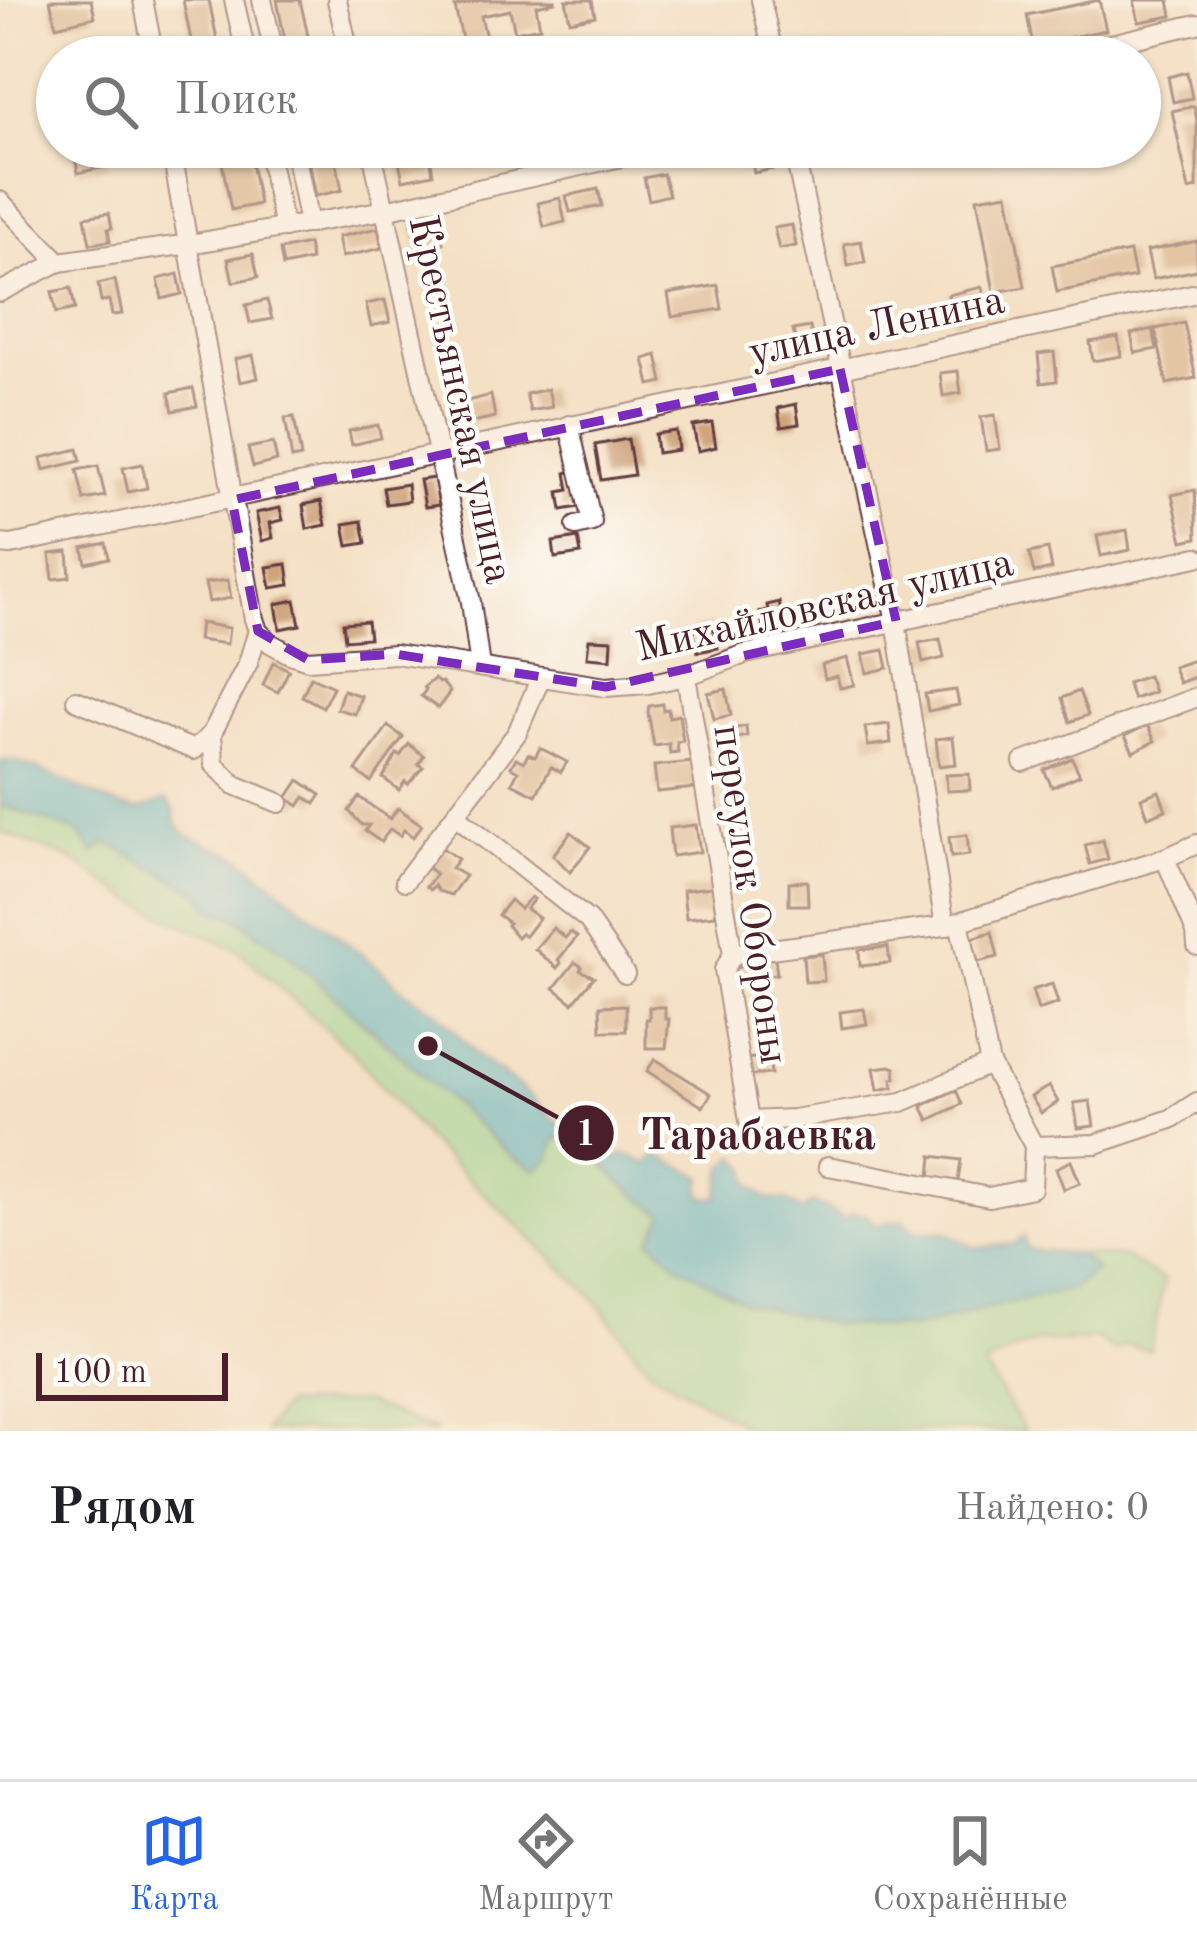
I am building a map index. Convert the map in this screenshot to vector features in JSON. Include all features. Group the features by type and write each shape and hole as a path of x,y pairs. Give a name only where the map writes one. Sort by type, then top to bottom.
{"street":[{"path":"142,0 150,36"},
{"path":"234,0 243,36"},
{"path":"262,0 270,36"},
{"path":"337,0 345,36"},
{"path":"761,0 769,36"},
{"path":"1145,36 1197,24"},
{"path":"76,700 194,750 212,733 258,632 175,168"},
{"path":"271,168 284,228"},
{"path":"298,168 309,224"},
{"name":"Крестьянская улица","path":"376,168 471,602 480,667"},
{"path":"0,292 59,262 386,210 573,168"},
{"path":"797,168 896,621 952,924 990,1064 1034,1146 1032,1188 988,1196 828,1166"},
{"path":"0,201 59,262"},
{"name":"улица Ленина","path":"0,544 232,500 437,452 1197,293"},
{"path":"569,425 592,522 576,526"},
{"name":"Михайловская улица","path":"258,632 270,643 308,660 394,654 606,687 648,684 745,654 1197,557"},
{"path":"405,880 517,733 541,676"},
{"name":"переулок Обороны","path":"686,676 733,954 724,970 749,1121 793,1120 902,1102 990,1064"},
{"path":"1023,762 1197,697"},
{"path":"212,733 214,764 235,785 279,803"},
{"path":"455,815 588,920 625,974"},
{"path":"733,954 952,924 1197,844"},
{"path":"1165,858 1196,932 1197,946"},
{"path":"1034,1146 1096,1144 1171,1119 1197,1102"}],"highlighted area":[{"path":"840,369 896,621 606,687 395,654 308,660 258,631 232,500"}],"green space":[{"path":"0,805 105,842 203,895 210,910 234,916 286,953 514,1158 550,1158 557,1137 593,1147 625,1186 666,1215 651,1240 677,1264 913,1329 1096,1270 1078,1254 1124,1257 1164,1280 1150,1350 1125,1345 1113,1351 1097,1339 1040,1341 984,1366 1025,1431 752,1431 649,1369 591,1295 427,1140 357,1057 238,950 135,902 69,858 0,832"},
{"path":"364,1402 437,1431 264,1431 284,1405"}],"water":[{"path":"0,761 16,761 121,807 140,810 166,800 186,835 240,857 405,992 438,1013 480,1058 566,1130 584,1137 599,1133 601,1148 614,1157 628,1154 647,1164 658,1155 703,1177 700,1189 705,1198 718,1197 724,1167 736,1156 748,1169 749,1184 767,1199 785,1200 802,1211 813,1202 846,1218 853,1212 867,1215 874,1225 904,1220 916,1231 947,1232 975,1248 1014,1244 1024,1237 1027,1249 1078,1254 1096,1270 1071,1290 913,1329 831,1324 746,1303 677,1264 651,1239 665,1214 624,1185 593,1147 557,1137 550,1158 537,1170 514,1158 286,953 234,916 210,910 203,895 106,842 95,854 78,832 0,805"}],"building":[{"path":"50,0 91,0 95,17 56,26"},
{"path":"183,0 209,0 216,36 190,36"},
{"path":"277,0 300,0 308,36 284,36"},
{"path":"481,0 555,0 536,6 540,27 515,32 510,10 481,16 486,36 461,36 455,7"},
{"path":"566,0 592,0 595,16 570,21"},
{"path":"1099,0 1106,30 1077,36 1031,36 1027,15"},
{"path":"1134,0 1169,0 1172,16 1139,22"},
{"path":"1187,72 1192,98 1173,102 1168,77"},
{"path":"1194,106 1197,188 1189,190 1172,111"},
{"path":"223,168 252,168 259,204 231,210"},
{"path":"310,168 337,168 342,190 316,196"},
{"path":"400,168 432,168 433,174 403,180"},
{"path":"663,174 669,195 649,200 644,178"},
{"path":"598,189 602,206 570,212 566,196"},
{"path":"1008,193 1025,287 994,292 977,198"},
{"path":"560,198 565,222 544,227 538,203"},
{"path":"109,213 110,241 90,244 85,217"},
{"path":"438,219 443,243 417,248 412,224"},
{"path":"792,225 796,246 779,249 774,228"},
{"path":"378,228 382,248 342,257 338,237"},
{"path":"861,241 865,262 848,266 844,244"},
{"path":"1197,241 1197,270 1153,279 1147,251"},
{"path":"308,244 311,260 283,266 280,250"},
{"path":"1130,252 1135,277 1057,292 1052,266"},
{"path":"253,254 258,277 233,282 228,259"},
{"path":"178,274 182,294 162,299 158,279"},
{"path":"115,280 122,314 112,315 109,300 101,302 98,284"},
{"path":"718,285 722,309 672,317 668,294"},
{"path":"982,287 988,313 954,321 948,295"},
{"path":"71,288 75,309 56,313 52,292"},
{"path":"267,300 272,319 250,323 246,305"},
{"path":"385,300 390,322 371,326 366,304"},
{"path":"1184,323 1196,378 1167,384 1155,329"},
{"path":"810,327 815,351 799,355 793,330"},
{"path":"1153,329 1157,349 1135,353 1131,334"},
{"path":"1118,337 1121,356 1093,361 1090,342"},
{"path":"1054,352 1057,381 1041,383 1038,354"},
{"path":"253,355 258,378 240,382 235,359"},
{"path":"657,355 663,382 650,385 644,359"},
{"path":"958,371 961,393 943,396 940,373"},
{"path":"193,388 197,406 173,411 169,393"},
{"path":"548,389 552,407 530,411 526,394"},
{"path":"491,395 495,417 468,423 463,402"},
{"path":"796,404 799,424 781,427 778,408"},
{"path":"995,415 1000,449 986,451 981,417"},
{"path":"294,417 301,457 292,459 285,418"},
{"path":"712,423 716,447 698,451 693,426"},
{"path":"378,425 381,438 352,445 349,431"},
{"path":"676,431 678,450 657,453 655,434"},
{"path":"628,439 634,475 601,480 595,445"},
{"path":"273,443 277,461 253,467 248,448"},
{"path":"78,449 81,461 44,470 41,458"},
{"path":"142,464 147,488 128,492 123,468"},
{"path":"98,466 105,496 84,500 77,470"},
{"path":"572,471 579,507 562,510 559,492 569,490 566,473"},
{"path":"434,478 439,505 425,507 420,480"},
{"path":"407,484 409,501 386,504 383,488"},
{"path":"1195,490 1197,538 1183,541 1172,495"},
{"path":"321,501 326,525 307,529 303,505"},
{"path":"280,508 283,520 270,523 273,538 262,541 256,513"},
{"path":"362,521 366,543 348,546 344,524"},
{"path":"1127,530 1130,550 1101,556 1097,536"},
{"path":"578,538 581,554 555,558 553,542"},
{"path":"106,543 109,558 86,563 83,548"},
{"path":"1048,549 1052,569 1034,573 1029,553"},
{"path":"68,552 70,577 53,579 50,554"},
{"path":"989,559 994,582 975,586 970,563"},
{"path":"287,564 290,585 271,588 267,567"},
{"path":"228,580 231,598 209,602 205,583"},
{"path":"295,600 300,625 280,629 276,604"},
{"path":"779,602 780,628 764,631 760,612"},
{"path":"367,621 369,638 345,640 343,623"},
{"path":"200,623 229,628 227,644 198,640"},
{"path":"713,626 718,648 698,652 693,631"},
{"path":"589,639 612,640 611,659 587,657"},
{"path":"940,639 944,658 923,663 919,643"},
{"path":"884,650 888,668 867,673 863,654"},
{"path":"847,658 854,685 840,688 837,676 825,679 822,665"},
{"path":"1194,660 1197,676 1179,683 1173,667"},
{"path":"273,662 289,670 278,692 263,685"},
{"path":"1148,676 1154,692 1133,699 1127,683"},
{"path":"311,677 333,687 323,707 302,696"},
{"path":"434,679 450,692 438,708 421,696"},
{"path":"726,689 731,715 714,719 708,693"},
{"path":"343,690 361,696 355,714 337,709"},
{"path":"956,690 959,705 928,711 925,694"},
{"path":"1079,691 1088,715 1070,722 1062,698"},
{"path":"662,704 669,717 679,715 683,741 677,742 678,752 670,753 669,744 654,746 649,706"},
{"path":"889,724 891,743 868,746 865,727"},
{"path":"1147,725 1155,741 1133,752 1125,736"},
{"path":"388,726 403,737 371,782 356,771"},
{"path":"746,726 747,736 737,738 739,754 723,757 719,732"},
{"path":"953,737 956,764 939,766 936,739"},
{"path":"409,744 424,756 418,764 423,767 399,790 383,778"},
{"path":"540,748 567,762 561,772 551,767 536,795 512,783 518,771 511,767 516,758 524,762 528,754 535,757"},
{"path":"1072,758 1080,775 1052,787 1044,770"},
{"path":"693,762 696,788 657,792 654,766"},
{"path":"969,774 970,790 947,791 946,775"},
{"path":"299,780 321,795 315,804 305,797 299,806 287,798"},
{"path":"1159,791 1166,810 1148,817 1141,798"},
{"path":"359,797 390,819 398,808 422,825 413,837 404,830 400,836 390,829 381,842 365,831 369,825 362,825 349,811"},
{"path":"696,825 700,852 672,856 669,828"},
{"path":"571,832 590,847 570,872 553,855"},
{"path":"967,835 969,855 951,857 949,837"},
{"path":"1103,840 1108,859 1090,864 1085,845"},
{"path":"442,848 458,859 451,868 465,876 451,895 434,885 430,890 426,887 436,874 427,867"},
{"path":"807,881 808,905 789,905 789,882"},
{"path":"713,887 716,915 686,918 683,890"},
{"path":"531,897 526,909 539,918 525,936 517,937 498,915 510,900 520,909"},
{"path":"553,928 565,938 571,932 577,937 557,968 535,949"},
{"path":"992,932 998,957 978,962 972,938"},
{"path":"888,947 890,963 860,966 859,950"},
{"path":"822,954 824,981 805,982 803,956"},
{"path":"775,958 777,974 732,985 730,969 753,965 757,971 759,961"},
{"path":"575,962 594,977 573,1003 554,988"},
{"path":"1052,984 1058,1003 1038,1010 1032,990"},
{"path":"626,1005 626,1031 601,1031 600,1006"},
{"path":"649,1007 665,1007 665,1019 669,1019 666,1048 646,1048"},
{"path":"864,1009 867,1024 842,1028 840,1012"},
{"path":"769,1056 771,1074 748,1076 746,1059"},
{"path":"655,1059 711,1094 703,1107 647,1071"},
{"path":"874,1068 895,1068 893,1087 878,1090"},
{"path":"1049,1086 1058,1102 1041,1113 1031,1097"},
{"path":"956,1090 962,1104 929,1120 922,1106"},
{"path":"1090,1101 1094,1126 1078,1128 1074,1103"},
{"path":"932,1156 961,1160 958,1181 930,1178"},
{"path":"1071,1161 1080,1183 1064,1189 1056,1168"}],"place":[{"name":"Тарабаевка","path":"428,1046"}]}
